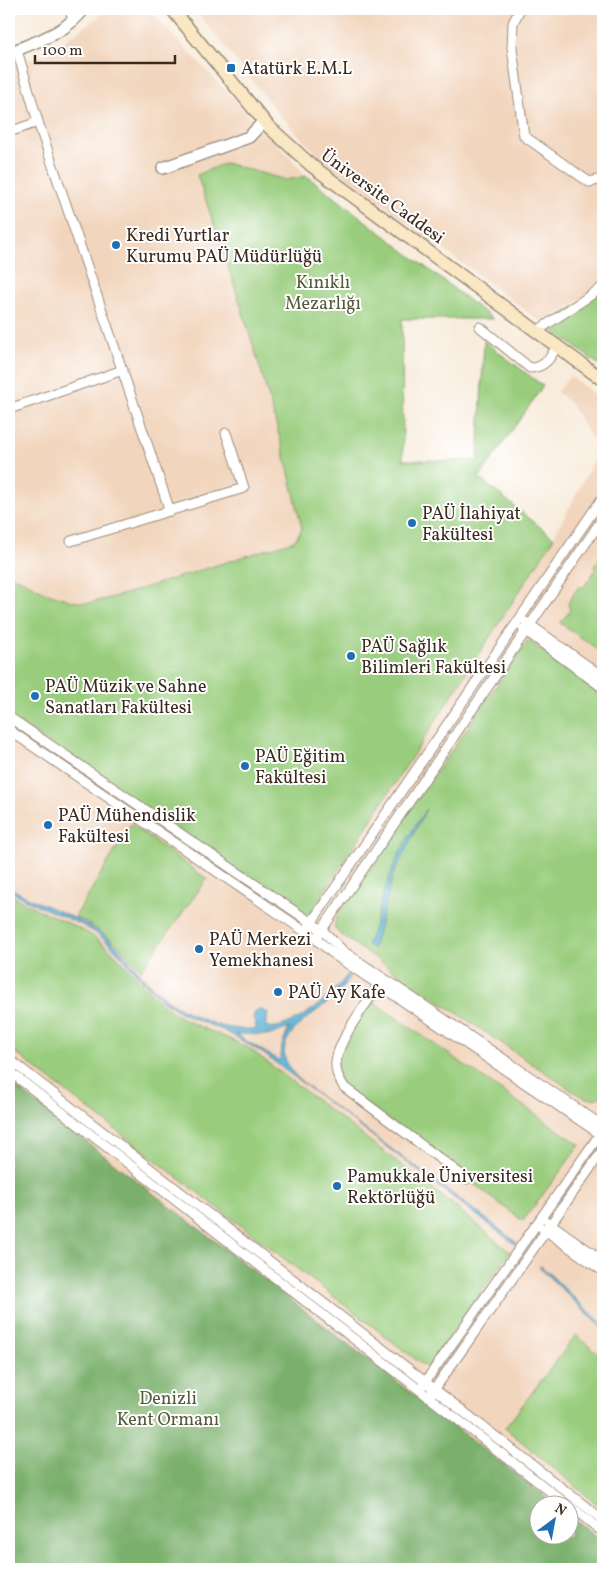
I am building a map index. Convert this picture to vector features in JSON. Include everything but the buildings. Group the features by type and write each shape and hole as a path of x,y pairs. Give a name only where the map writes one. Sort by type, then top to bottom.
{"main road":[{"name":"Üniversite Caddesi","path":"172,9 264,121 312,166 603,380"},
{"path":"181,9 187,26"}],"street":[{"path":"69,9 74,21"},
{"path":"74,21 84,9"},
{"path":"89,9 54,35 13,51 170,511"},
{"path":"520,9 513,23 512,48 524,136 589,182 603,179"},
{"path":"163,168 249,137 264,121"},
{"path":"9,132 38,122"},
{"path":"537,330 603,287"},
{"path":"480,327 530,368 537,368 548,361 557,346"},
{"path":"9,409 123,370"},
{"path":"70,541 244,488 226,433"},
{"path":"305,932 603,497"},
{"path":"316,939 603,518"},
{"path":"519,621 603,677"},
{"path":"529,628 603,688"},
{"path":"9,719 311,922 343,951 603,1131"},
{"path":"9,730 316,939 336,956 603,1131"},
{"path":"379,985 339,1050 336,1063 337,1076 344,1087 467,1179"},
{"path":"9,1059 603,1520"},
{"path":"9,1072 556,1496"},
{"path":"419,1391 603,1131"},
{"path":"428,1398 603,1150"},
{"path":"540,1221 603,1271"},
{"path":"549,1228 603,1260"},
{"path":"580,1514 603,1532"}],"shaded area":[{"path":"109,9 146,9 307,176 286,180 205,180 285,456 478,461 479,479 553,538 599,451 570,403 557,392 570,376 603,401 603,1542 580,1524 580,1496 544,1496 261,1278 9,1370 9,67 47,54"},
{"path":"195,9 603,9 603,285 542,323 320,157 279,114"}],"green space":[{"name":"Kınıklı Mezarlığı","path":"225,163 286,180 307,176 493,319 402,319 403,460 478,461 484,341 543,386 479,478 554,538 308,917 9,717 9,574 45,592 72,601 89,603 121,595 294,541 302,529 292,484 255,350 197,175"},
{"path":"603,288 603,368 546,325"},
{"path":"603,554 603,653 560,623 570,611 568,603 579,586 583,588 596,569 594,566"},
{"path":"528,640 603,697 603,1095 592,1099 574,1092 344,937 334,928 337,916"},
{"path":"131,824 207,879 141,970 111,939 75,917"},
{"path":"9,894 94,937 115,954 151,993 171,1011 190,1022 250,1049 452,1204 510,1252 427,1368 9,1048"},
{"path":"372,1001 580,1145 523,1221 344,1087 337,1064 339,1053 350,1031"},
{"name":"Denizli Kent Ormanı","path":"9,1082 544,1496 530,1496 530,1546 580,1546 580,1524 603,1542 603,1569 9,1569"},
{"path":"576,1335 603,1358 603,1509 505,1428"}],"water":[{"path":"426,809 393,875 373,949 367,944 373,931 393,867"},
{"path":"9,887 90,926 108,938 148,983 170,1001 198,1018 229,1028 257,1028 253,1018 255,1012 259,1009 268,1013 266,1027 287,1024 322,1002 347,975 350,977 333,998 293,1032 286,1042 284,1053 288,1065 298,1078 311,1089 493,1224 517,1243 516,1245 264,1054 225,1031 186,1015 164,1001 104,939 84,926 29,902 9,890","holes":["289,1028 282,1045 281,1057 278,1060 235,1034 270,1035"]},
{"path":"541,1266 603,1325 603,1329 539,1267"}],"place":[{"name":"Atatürk E.M.L","path":"231,68"},
{"name":"Kredi Yurtlar Kurumu PAÜ Müdürlüğü","path":"116,245"},
{"name":"PAÜ İlahiyat Fakültesi","path":"412,523"},
{"name":"PAÜ Sağlık Bilimleri Fakültesi","path":"351,656"},
{"name":"PAÜ Müzik ve Sahne Sanatları Fakültesi","path":"35,696"},
{"name":"PAÜ Eğitim Fakültesi","path":"245,766"},
{"name":"PAÜ Mühendislik Fakültesi","path":"48,825"},
{"name":"PAÜ Merkezi Yemekhanesi","path":"199,949"},
{"name":"PAÜ Ay Kafe","path":"278,992"},
{"name":"Pamukkale Üniversitesi Rektörlüğü","path":"337,1186"}]}
